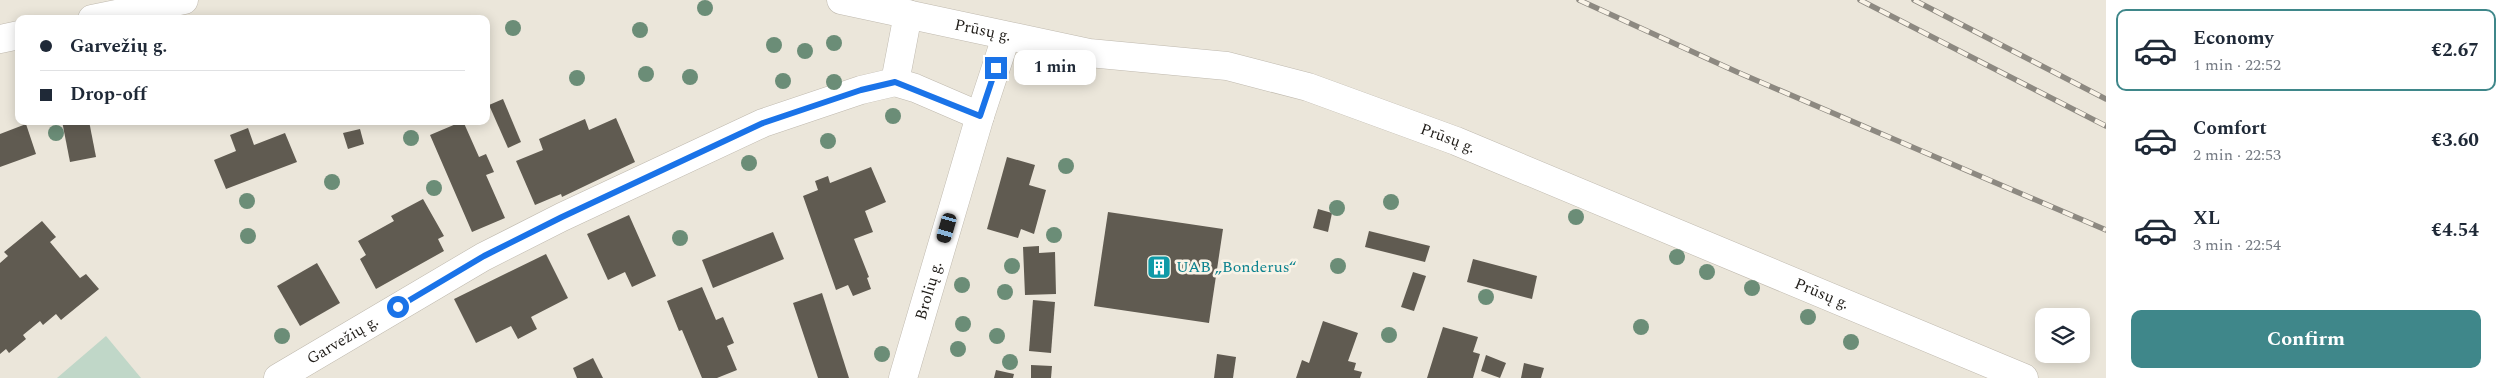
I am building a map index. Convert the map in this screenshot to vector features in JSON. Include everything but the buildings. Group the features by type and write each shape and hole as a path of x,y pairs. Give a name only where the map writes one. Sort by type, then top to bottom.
{"street":[{"path":"111,15 184,0"},
{"name":"Prūsų g.","path":"841,0 1006,37 1089,53 1228,66 1308,86 1456,141 1979,369 2024,378"},
{"path":"908,14 895,82 980,116"},
{"path":"0,39 15,36"},
{"name":"Brolių g.","path":"903,378 980,116 1006,37"},
{"name":"Garvežių g.","path":"278,378 484,256 562,217 763,123 861,90 895,82"}],"green space":[{"path":"106,336 141,378 57,378"}],"railway":[{"path":"1579,0 1737,72 2106,230"},
{"path":"1860,0 2106,126"},
{"path":"1914,0 2106,99"}],"place":[{"name":"UAB „Bonderus“","path":"1159,267"}],"route":[{"path":"398,307 484,256 562,217 763,123 861,90 895,82 915,88 980,116 996,68"}]}
